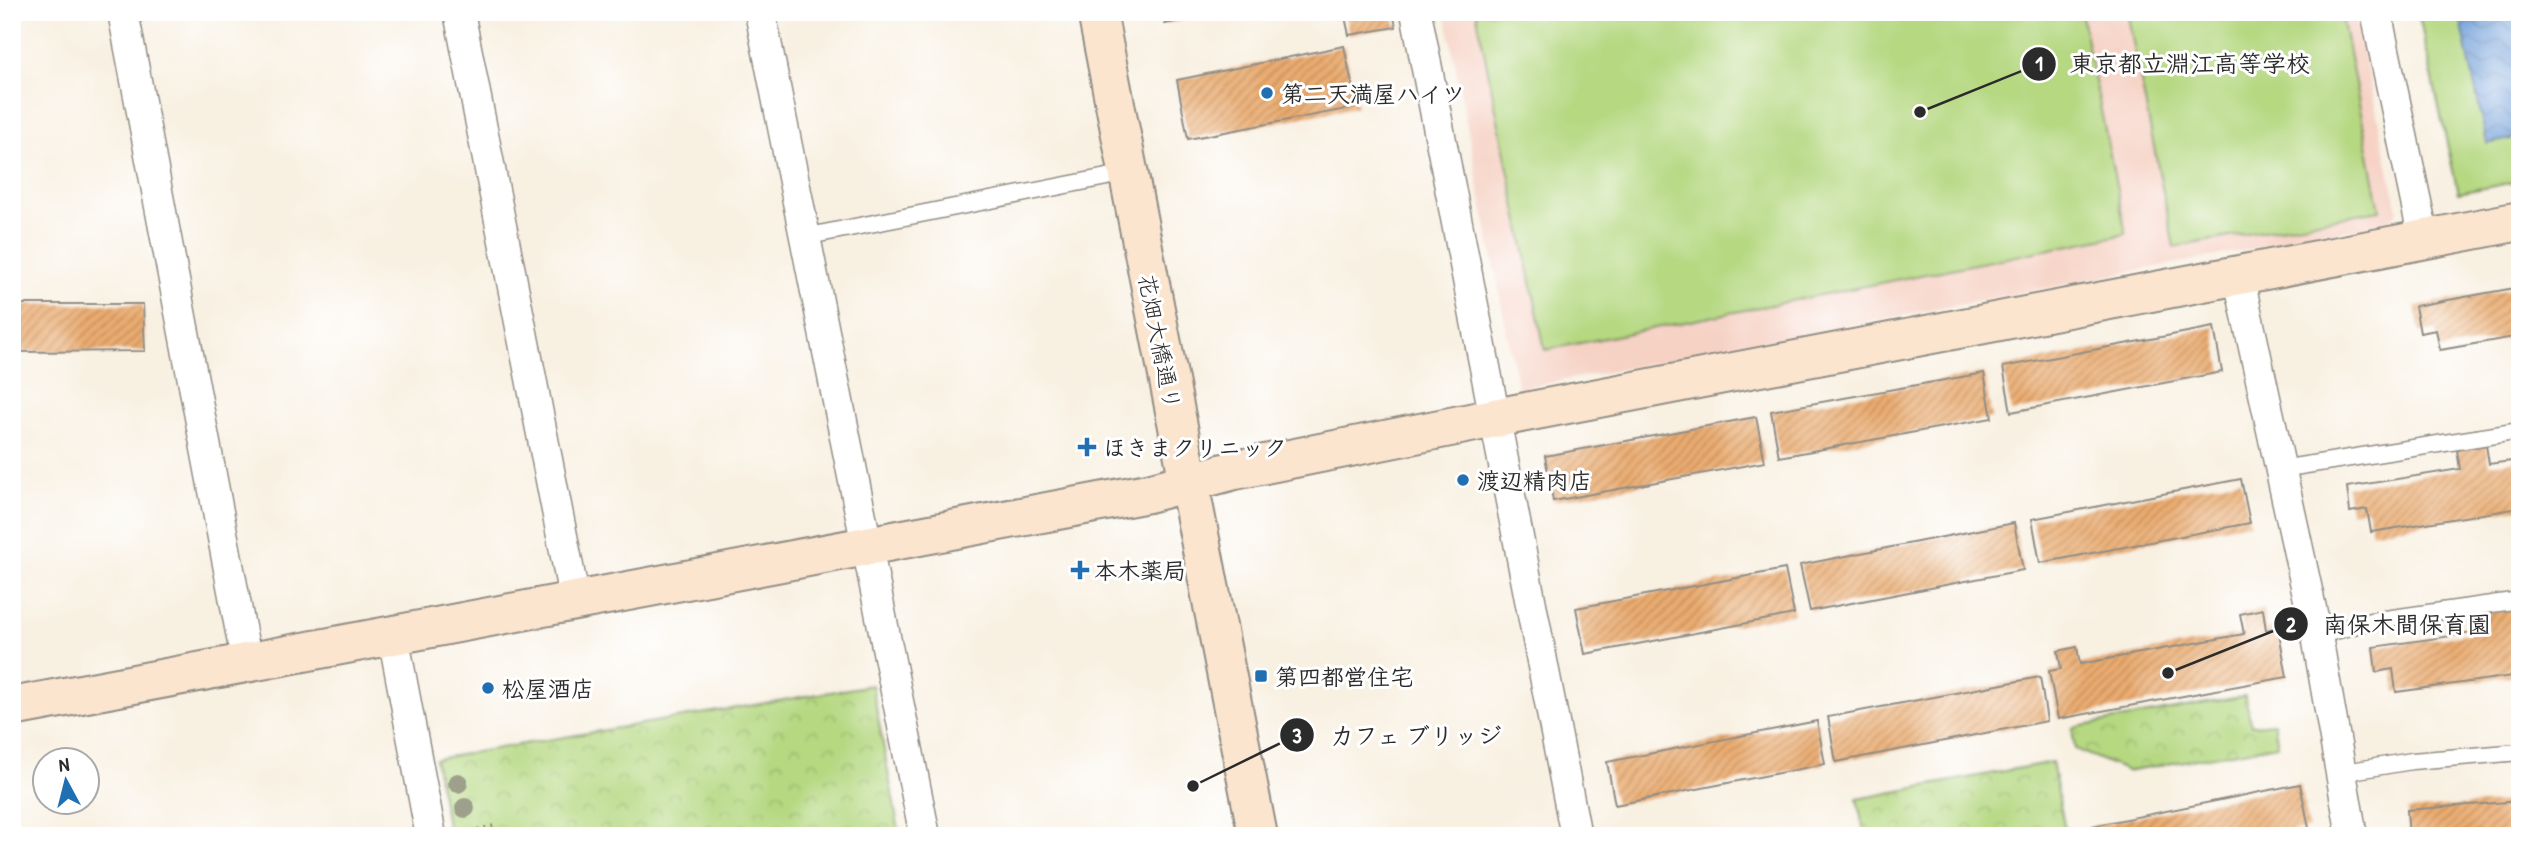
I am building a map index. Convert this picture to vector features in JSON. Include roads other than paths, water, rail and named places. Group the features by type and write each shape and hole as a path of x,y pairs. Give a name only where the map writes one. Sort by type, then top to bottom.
{"street":[{"path":"123,12 247,664"},
{"path":"459,12 575,602"},
{"path":"760,12 925,836"},
{"name":"花畑大橋通り","path":"1097,12 1258,836"},
{"path":"1416,12 1576,836"},
{"path":"2376,12 2424,240"},
{"path":"12,707 1148,493 1235,470 1494,418 2520,221"},
{"path":"2238,274 2317,636 2351,836"},
{"path":"393,635 444,835"}],"lane":[{"path":"804,237 1128,173"},
{"path":"2281,469 2520,431"},
{"path":"2317,636 2371,621 2520,600"},
{"path":"2339,773 2412,761 2520,752"}],"water":[{"path":"2459,12 2520,12 2520,137 2487,144"}],"place":[{"name":"第二天満屋ハイツ","path":"1267,93"},
{"name":"東京都立淵江高等学校","path":"1920,112"},
{"name":"ほきまクリニック","path":"1087,447"},
{"name":"渡辺精肉店","path":"1463,480"},
{"name":"本木薬局","path":"1080,570"},
{"name":"南保木間保育園","path":"2168,673"},
{"name":"第四都営住宅","path":"1261,676"},
{"name":"松屋酒店","path":"488,688"},
{"name":"カフェ ブリッジ","path":"1193,786"}]}
